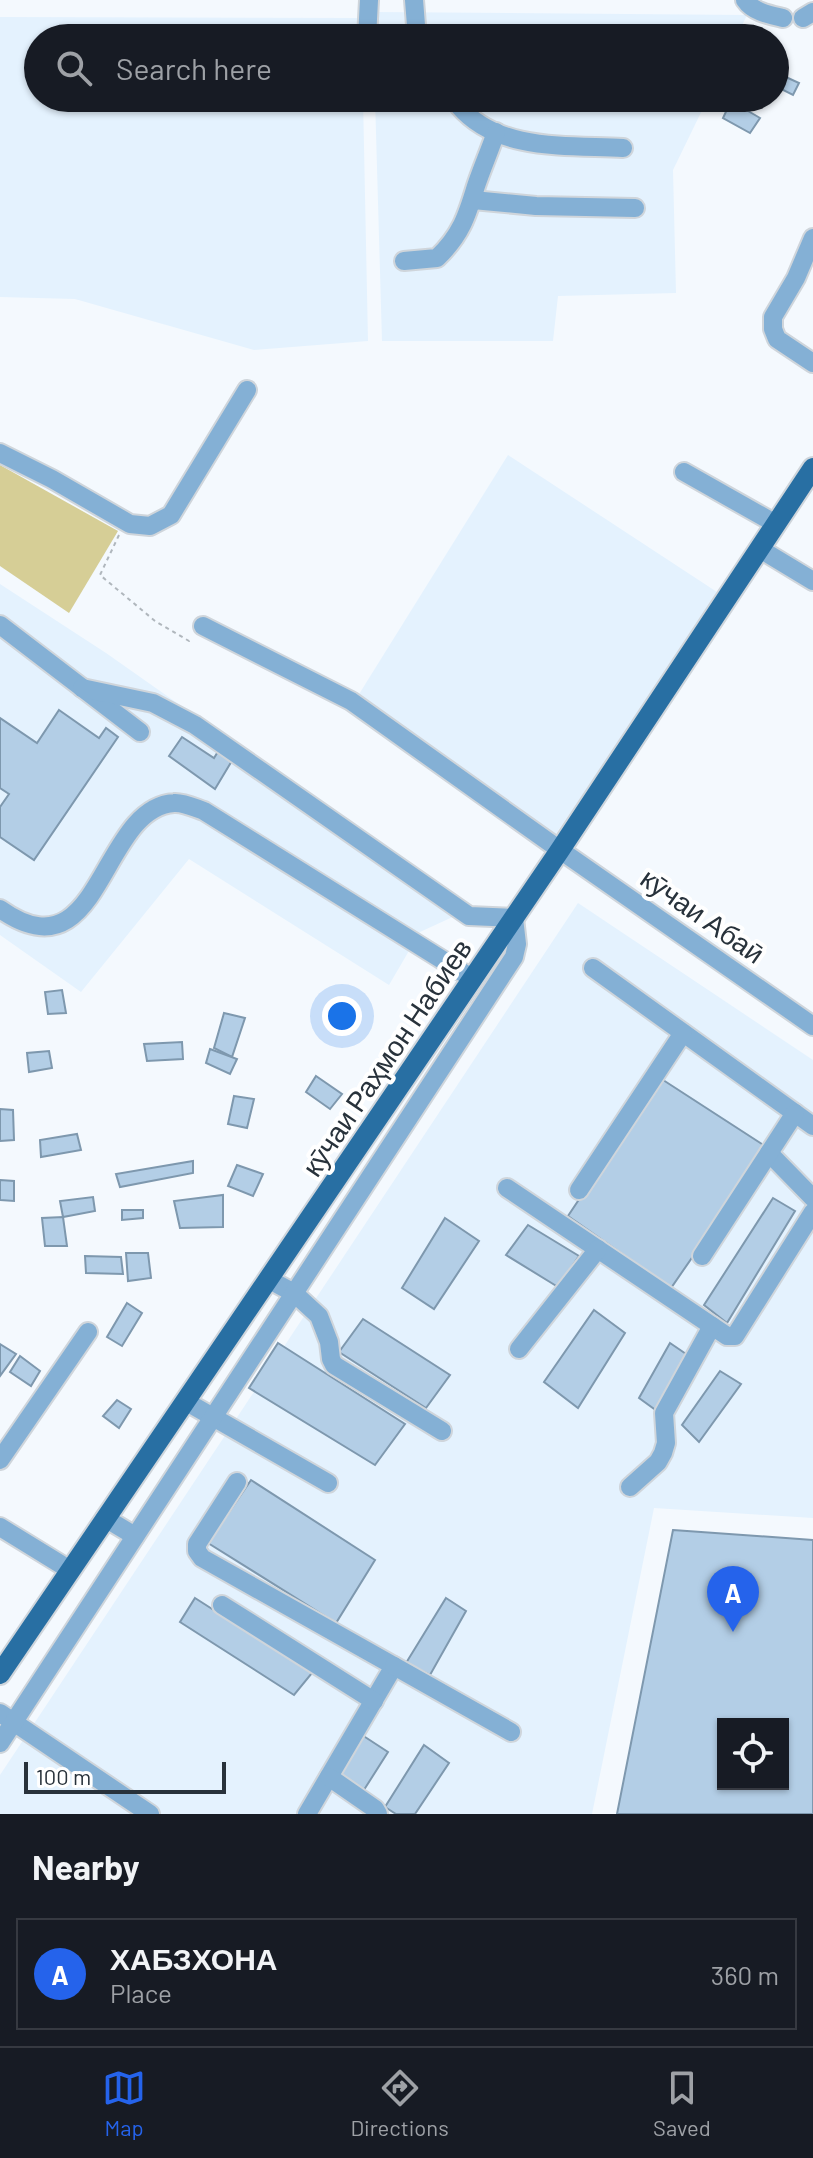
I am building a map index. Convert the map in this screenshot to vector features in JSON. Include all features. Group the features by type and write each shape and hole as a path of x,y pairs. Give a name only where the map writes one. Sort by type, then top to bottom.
{"main road":[{"name":"кӯчаи Раҳмон Набиев","path":"0,1674 560,850 813,468"}],"street":[{"path":"368,24 369,0"},
{"path":"414,0 416,24"},
{"path":"745,0 749,6 783,18"},
{"path":"464,112 496,132 512,138 547,144 623,148"},
{"path":"404,261 437,258 447,249 462,227 496,132"},
{"path":"473,200 536,206 635,208"},
{"path":"813,238 796,278 773,317 777,339 813,363"},
{"path":"0,453 125,522 150,526 171,515 247,390"},
{"path":"684,472 776,524"},
{"path":"760,549 813,581"},
{"path":"0,625 140,732"},
{"name":"кӯчаи Абаӣ","path":"203,626 351,701 813,1026"},
{"path":"0,1743 7,1718 135,1536 213,1418 514,957 517,944 514,918 469,916 195,725 153,703 82,688"},
{"path":"0,909 13,918 35,926 54,926 73,917 86,902 137,822 152,808 177,802 204,811 473,979"},
{"path":"593,968 813,1126"},
{"path":"579,1190 683,1033"},
{"path":"702,1256 795,1113"},
{"path":"769,1153 813,1198"},
{"path":"336,1180 358,1195"},
{"path":"507,1188 727,1336 735,1336 813,1212"},
{"path":"519,1349 598,1249"},
{"path":"268,1279 294,1293 319,1316 334,1365 442,1431"},
{"path":"630,1487 658,1462 663,1453 666,1443 664,1413 712,1326"},
{"path":"0,1460 88,1332"},
{"path":"185,1401 328,1483"},
{"path":"237,1482 197,1544 202,1558 511,1732"},
{"path":"105,1518 135,1536"},
{"path":"0,1527 70,1570"},
{"path":"222,1605 374,1701"},
{"path":"307,1814 394,1666"},
{"path":"7,1718 150,1814"},
{"path":"329,1777 378,1814"}],"path":[{"path":"125,522 100,575 155,621 189,641 203,626"}],"shaded area":[{"path":"373,12 747,15 743,24 373,24"},
{"path":"0,17 362,18 362,24 24,24 24,112 363,112 368,341 254,350 75,299 0,297"},
{"path":"375,112 701,112 673,170 676,293 558,296 553,341 382,341"},
{"path":"508,455 720,594 555,835 356,699"},
{"path":"0,465 118,531 69,613 0,566"},
{"path":"0,584 106,653 470,909 420,932 389,985 189,859 81,992 0,935"},
{"path":"578,903 813,1060 813,1518 654,1508 592,1814 0,1814 0,1775"}],"building":[{"path":"789,78 799,83 793,95 789,93"},
{"path":"726,112 750,112 760,118 750,133 723,118"},
{"path":"59,710 99,738 106,728 118,737 34,860 0,837 0,807 9,794 0,788 0,718 37,743"},
{"path":"182,737 214,758 219,750 233,759 215,789 169,756"},
{"path":"62,990 66,1013 48,1014 45,992"},
{"path":"224,1013 245,1018 232,1057 214,1048"},
{"path":"182,1042 183,1059 147,1061 144,1044"},
{"path":"210,1049 237,1059 230,1074 206,1063"},
{"path":"49,1051 52,1068 29,1072 27,1053"},
{"path":"316,1076 342,1094 330,1109 306,1092"},
{"path":"660,1078 768,1148 671,1288 568,1216"},
{"path":"234,1096 254,1099 247,1128 228,1124"},
{"path":"0,1109 13,1110 14,1140 0,1141"},
{"path":"77,1134 81,1150 41,1157 40,1140"},
{"path":"193,1161 193,1173 120,1187 116,1174"},
{"path":"237,1165 263,1174 253,1196 228,1186"},
{"path":"0,1180 14,1181 14,1201 0,1200"},
{"path":"223,1195 223,1227 180,1228 174,1201"},
{"path":"93,1197 95,1211 63,1217 60,1201"},
{"path":"773,1198 795,1211 727,1323 704,1305"},
{"path":"122,1210 143,1210 143,1218 122,1220"},
{"path":"63,1217 67,1246 45,1246 42,1218"},
{"path":"445,1218 479,1241 434,1309 402,1288"},
{"path":"528,1225 579,1256 558,1287 506,1255"},
{"path":"126,1253 148,1253 151,1278 128,1281"},
{"path":"85,1256 121,1257 123,1274 86,1273"},
{"path":"127,1303 142,1313 122,1346 107,1337"},
{"path":"594,1310 625,1333 578,1408 544,1382"},
{"path":"363,1319 450,1375 426,1408 339,1352"},
{"path":"278,1343 405,1424 375,1465 249,1388"},
{"path":"670,1343 689,1356 657,1411 639,1398"},
{"path":"0,1344 16,1354 0,1376"},
{"path":"20,1356 40,1371 31,1386 10,1372"},
{"path":"720,1371 741,1384 699,1442 682,1425"},
{"path":"117,1400 131,1409 119,1428 103,1416"},
{"path":"251,1480 375,1560 336,1623 208,1543"},
{"path":"673,1530 813,1540 813,1814 617,1814"},
{"path":"195,1598 312,1673 294,1695 180,1622"},
{"path":"446,1598 466,1611 430,1675 406,1663"},
{"path":"362,1735 388,1752 362,1793 338,1779"},
{"path":"424,1745 449,1763 415,1814 396,1814 385,1807"}],"place":[{"name":"ХАБЗХОНА","path":"733,1632"}]}
